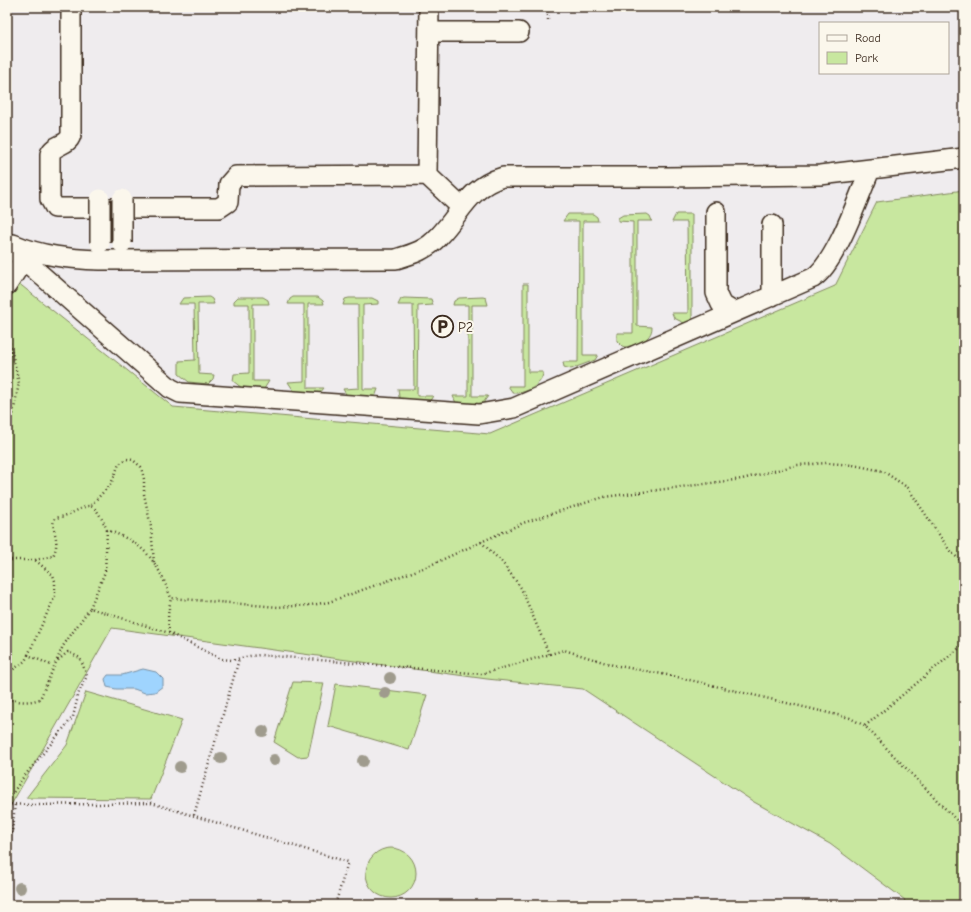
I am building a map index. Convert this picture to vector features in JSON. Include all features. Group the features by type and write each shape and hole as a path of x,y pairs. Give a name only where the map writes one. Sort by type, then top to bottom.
{"street":[{"path":"71,7 71,135 68,141 53,148 50,154 50,199 55,208 219,208 228,202 230,180 240,175 427,175 461,207"},
{"path":"427,175 429,7"},
{"path":"429,32 519,32"},
{"path":"7,241 24,249 77,259 100,252 122,252 396,259 417,253 429,246 477,190 491,180 504,177 795,176 870,170 964,158"},
{"path":"7,245 170,388 180,394 479,414 514,408 813,278 828,264 870,170"},
{"path":"100,199 100,252"},
{"path":"122,199 122,252"},
{"path":"716,212 716,293 721,304 734,312"},
{"path":"772,225 772,296"},
{"path":"7,285 24,259"}],"path":[{"path":"548,7 548,20"},
{"path":"7,331 19,383 13,414 7,418"},
{"path":"7,560 35,560 53,556 56,550 58,538 53,521 55,518 72,514 83,506 91,505 111,484 119,464 127,459 133,460 141,467 144,479 144,494 151,527 154,564"},
{"path":"171,598 278,607 311,605 329,602 426,567 523,524 604,497 742,479 791,466 827,463 852,465 883,472 908,488 950,551 964,564"},
{"path":"7,699 20,702 33,702 40,699 63,646 90,608 105,572 107,530 97,509 91,505"},
{"path":"107,530 137,544 154,564 165,581 171,598 168,614 168,633"},
{"path":"482,542 502,562 520,588 549,654"},
{"path":"28,655 55,596 55,581 53,575 35,560"},
{"path":"90,608 168,633 221,659 232,660 261,655 482,674 564,650 613,665 680,678 830,712 850,718 865,726 964,828"},
{"path":"865,726 964,644"},
{"path":"55,663 68,652 80,658 87,676 79,692 73,717 50,747 22,779 7,803 151,803 348,862 335,905"},
{"path":"7,674 25,661 28,655 51,665"},
{"path":"194,815 239,658"},
{"path":"7,832 12,833 15,804"}],"green space":[{"path":"964,190 964,905 902,905 905,900 830,844 754,802 583,689 487,679 112,628 7,812 7,274 173,407 490,434 835,286 877,202"},
{"path":"568,214 593,214 597,217 598,221 583,221 583,355 598,355 595,360 571,369 564,367 563,362 578,362 579,221 563,221"},
{"path":"647,214 650,216 652,221 637,221 637,326 652,327 647,339 625,347 617,341 617,333 633,333 633,222 618,221 618,218 623,215"},
{"path":"676,214 692,214 692,320 684,323 674,318 672,313 688,313 687,222 672,222"},
{"path":"523,284 528,284 528,372 543,372 540,381 532,388 522,392 513,393 508,386 523,386"},
{"path":"209,297 212,299 214,304 198,304 199,374 214,375 213,379 208,384 189,382 179,374 179,361 195,360 194,304 179,304 183,298"},
{"path":"238,297 263,297 268,300 269,304 253,304 253,381 269,381 264,389 242,388 233,381 234,374 249,373 249,304 234,304 234,301"},
{"path":"293,297 318,297 324,304 308,304 308,388 324,388 320,393 294,391 288,382 304,381 304,304 288,304 290,299"},
{"path":"372,298 378,301 378,304 363,305 363,389 378,389 375,397 372,398 347,396 343,389 359,388 358,305 343,305 345,299"},
{"path":"459,298 486,298 488,305 472,305 472,396 488,396 481,406 456,403 453,396 468,396 468,305 453,305 454,301"},
{"path":"401,299 431,299 433,305 418,306 417,396 433,396 429,402 403,400 399,397 398,389 414,389 413,305 398,305"},
{"path":"293,682 324,683 308,756 298,757 274,742"},
{"path":"336,684 427,695 409,750 328,726"},
{"path":"86,692 182,720 151,799 26,798 67,745"},
{"path":"386,848 396,848 409,855 416,868 416,878 409,891 396,898 386,898 377,894 370,887 366,878 366,868 370,859 377,852"}],"water":[{"path":"143,669 156,672 163,679 163,686 155,692 145,693 134,689 116,689 107,687 105,679 108,675 122,675"}],"place":[{"name":"P2","path":"443,327"}]}
